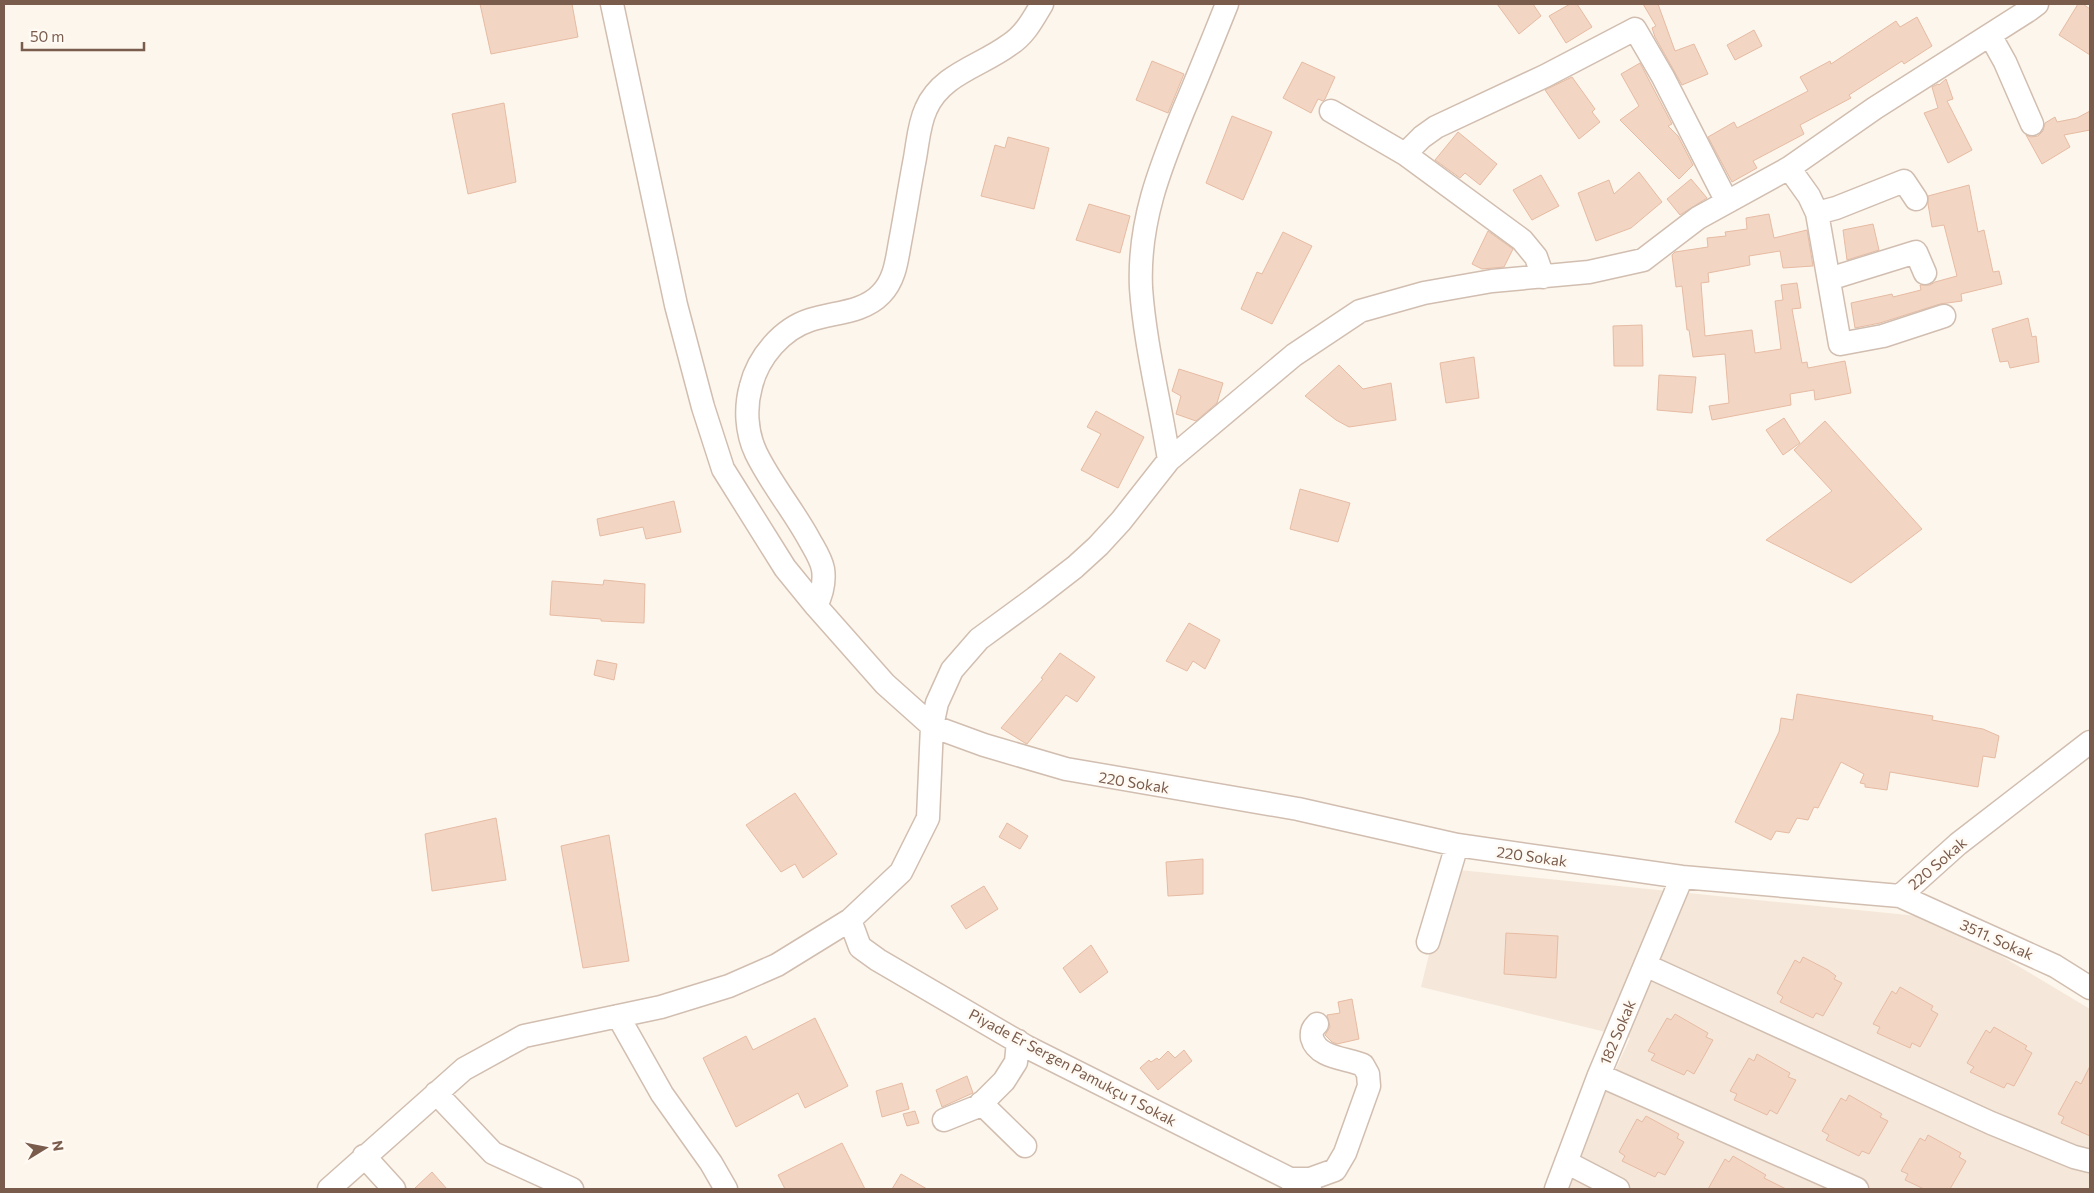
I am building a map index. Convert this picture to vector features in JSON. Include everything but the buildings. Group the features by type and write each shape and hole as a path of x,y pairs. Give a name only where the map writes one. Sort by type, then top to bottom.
{"street":[{"path":"612,4 676,305 703,407 723,469 785,568 885,684 932,726"},
{"path":"816,606 822,590 823,580 820,558 805,530 756,453 751,440 747,411 751,383 763,358 778,340 793,328 811,320 861,307 882,293 891,279 896,263 921,124 926,107 941,87 951,78 998,53 1022,35 1042,4"},
{"path":"1168,460 1146,329 1141,286 1143,245 1152,195 1162,161 1227,4"},
{"path":"329,1189 464,1068 524,1036 661,1007 729,986 777,964 850,920 901,872 928,818 932,726 942,690 952,670 965,653 978,639 1048,588 1098,546 1121,521 1168,460 1294,355 1360,311 1424,293 1492,281 1589,272 1643,260 1698,218 1789,168 1876,108 2037,4"},
{"path":"1405,154 1422,137 1436,127 1544,76 1635,29 1663,77 1727,202"},
{"path":"1990,35 2005,62 2032,124"},
{"path":"1331,111 1405,154 1522,240 1536,257 1542,277"},
{"path":"1789,168 1809,196 1817,213 1840,344 1883,336 1944,316"},
{"path":"1817,213 1836,208 1904,180 1916,199"},
{"path":"1829,280 1916,252 1925,273"},
{"name":"220 Sokak","path":"932,726 984,745 1066,769 1298,809 1457,845 1682,877 1900,896 1958,844 2090,742"},
{"path":"1428,942 1457,845"},
{"name":"182 Sokak","path":"1556,1189 1599,1074 1682,877"},
{"name":"3511. Sokak","path":"1900,896 2055,966 2090,988"},
{"name":"Piyade Er Sergen Pamukçu 1 Sokak","path":"850,920 860,947 878,960 1018,1041 1310,1189"},
{"path":"1645,965 1991,1122 2074,1157 2090,1161"},
{"path":"618,1016 662,1094 712,1163 726,1189"},
{"path":"1289,1179 1310,1178 1335,1170 1345,1153 1369,1086 1368,1074 1364,1065 1335,1057 1318,1049 1312,1036 1312,1028 1317,1024"},
{"path":"944,1120 979,1106 1004,1081 1016,1062 1018,1041"},
{"path":"1599,1074 1857,1189"},
{"path":"436,1094 493,1153 572,1189"},
{"path":"981,1102 994,1118 1025,1146"},
{"path":"364,1156 394,1189"},
{"path":"1566,1162 1618,1189"}],"shaded area":[{"path":"1450,869 1938,918 2090,1009 2090,1189 1561,1189 1630,1038 1421,987"}]}
